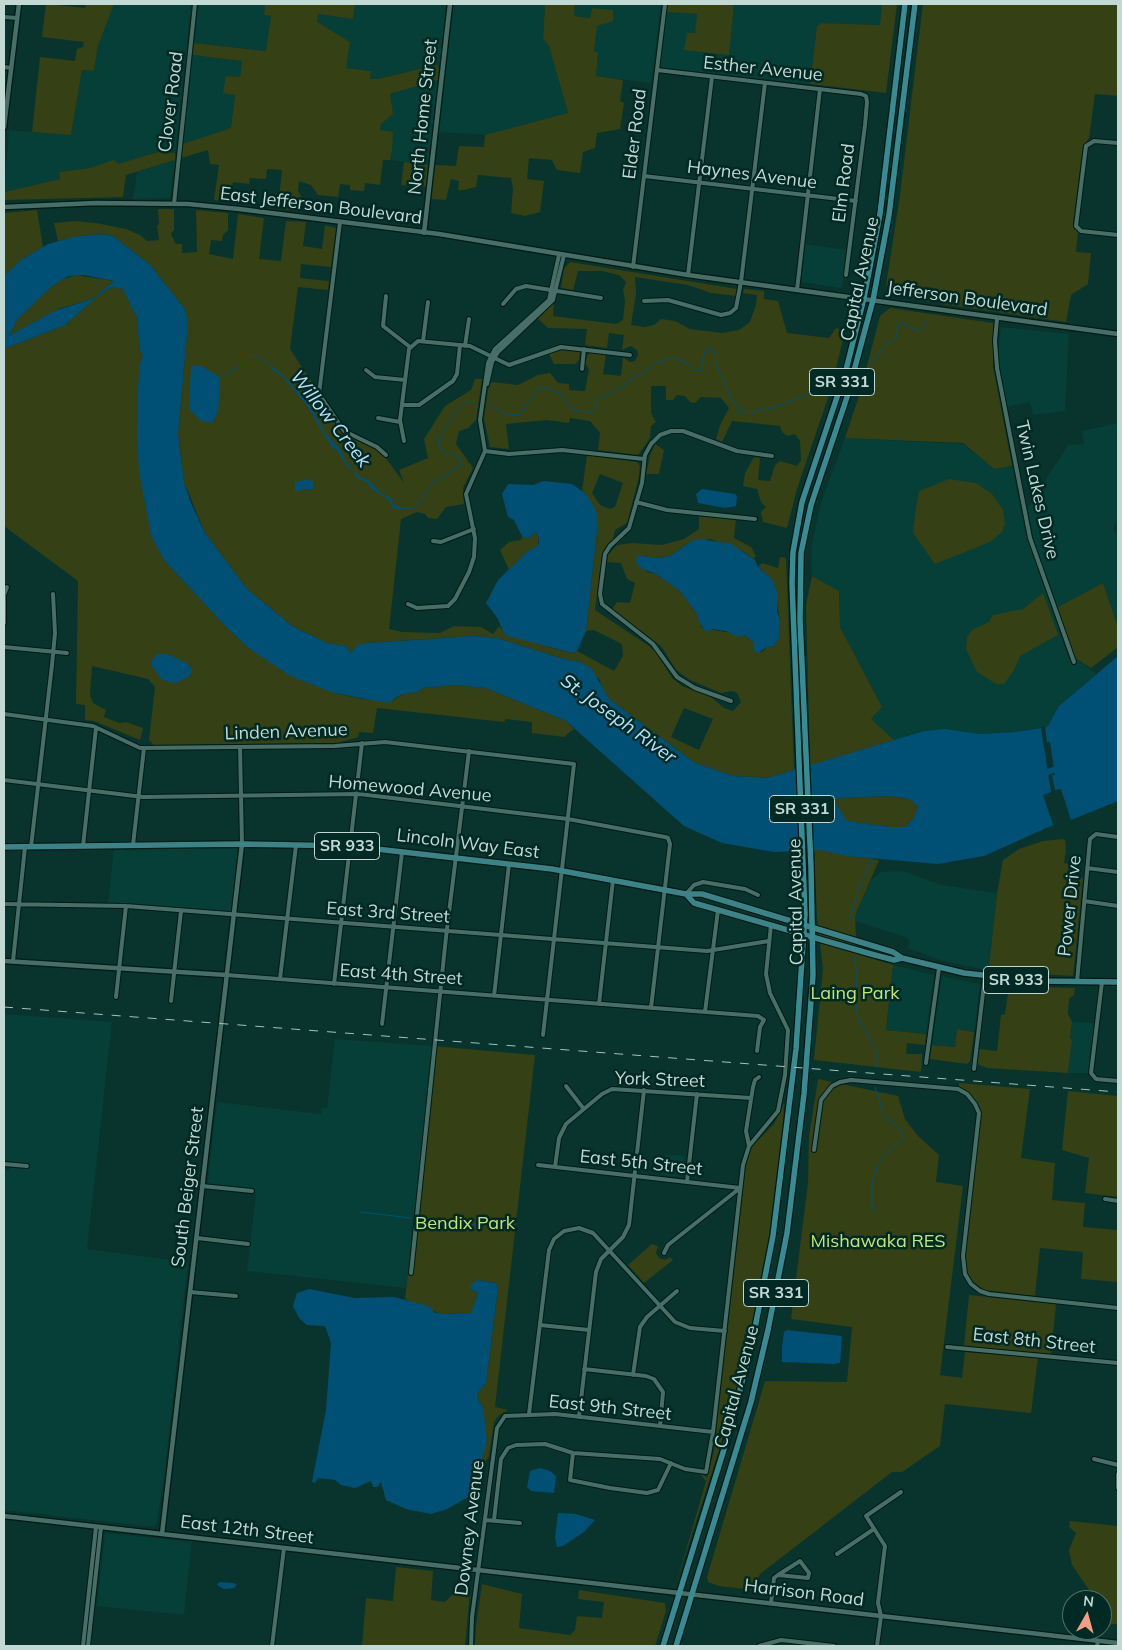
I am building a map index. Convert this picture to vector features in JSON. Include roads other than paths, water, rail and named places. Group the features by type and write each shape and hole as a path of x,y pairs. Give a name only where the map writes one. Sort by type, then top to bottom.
{"highway":[{"name":"Capital Avenue","path":"676,1646 751,1402 781,1266 793,1186 809,1041 812,936 810,858 792,583 794,540 802,502 846,370 864,298 880,214 905,4"},
{"name":"Capital Avenue","path":"664,1646 730,1430 767,1267 796,1049 804,934 800,603 805,529 850,389 873,300 889,215 915,4"}],"main road":[{"name":"Lincoln Way East","path":"4,847 242,844 350,846 562,870 686,894 702,894 812,929 887,950 902,958 939,968 985,976 1077,982 1118,982"},
{"name":"Lincoln Way East","path":"686,894 694,903 894,960 902,958"}],"street":[{"path":"4,126 19,4"},
{"name":"Clover Road","path":"174,204 196,4"},
{"name":"North Home Street","path":"424,232 450,4"},
{"name":"Elder Road","path":"633,267 665,4"},
{"path":"4,17 17,18"},
{"path":"4,67 11,68"},
{"name":"Esther Avenue","path":"657,70 866,96"},
{"path":"688,275 712,77"},
{"path":"644,301 668,300 705,312 724,315 736,308 741,282 765,83"},
{"path":"796,290 820,89"},
{"name":"Elm Road","path":"846,275 866,117 866,96"},
{"path":"1118,143 1094,140 1089,142 1085,150 1078,229 1118,235"},
{"name":"Haynes Avenue","path":"644,176 856,201"},
{"name":"East Jefferson Boulevard","path":"4,207 64,204 174,204 231,208 424,232 633,267"},
{"path":"340,222 319,394 344,431 377,447 386,455"},
{"path":"408,604 417,608 442,607 452,603 471,566 475,551 474,529 466,491 485,451 480,420 492,358 548,307 555,290 561,255"},
{"name":"Jefferson Boulevard","path":"633,267 864,298 997,319 1118,334"},
{"path":"503,304 515,290 523,286 602,298"},
{"path":"386,296 383,326 410,347"},
{"path":"423,341 428,302"},
{"path":"402,405 419,405 453,380 457,374 469,319"},
{"name":"Twin Lakes Drive","path":"997,319 995,341 997,368 1028,529 1050,600 1074,662"},
{"path":"404,441 400,422 410,347 414,342 423,341 463,345 507,365 514,365 561,347 630,354"},
{"path":"582,368 584,349"},
{"path":"366,370 375,377 405,380"},
{"path":"378,418 400,422"},
{"path":"731,701 695,688 677,677 653,644 602,604 600,594 605,554 610,546 629,528 642,483 644,459 651,444 660,435 671,431 683,431 737,451 772,456"},
{"path":"485,451 509,454 562,450 644,459"},
{"path":"636,502 667,510 755,519"},
{"path":"433,541 441,542 474,529"},
{"path":"4,623 4,596 7,587"},
{"path":"13,961 19,904 39,784 53,652 53,594"},
{"path":"4,647 67,653"},
{"name":"Linden Avenue","path":"4,714 96,728 138,748 335,746 385,742 574,764 568,819"},
{"path":"83,846 96,728"},
{"path":"334,984 362,743"},
{"path":"133,846 144,748"},
{"path":"240,748 242,844"},
{"path":"411,1273 440,992 469,751"},
{"name":"Homewood Avenue","path":"4,780 139,796 356,794 568,819 665,837 670,841 664,890"},
{"path":"543,1035 568,819"},
{"name":"Power Drive","path":"1077,982 1090,839 1094,835 1118,837"},
{"name":"South Beiger Street","path":"162,1534 242,844"},
{"path":"280,980 296,845"},
{"path":"382,1024 402,852"},
{"path":"494,996 509,864"},
{"path":"1087,868 1118,872"},
{"path":"599,1004 613,880"},
{"path":"686,894 694,885 703,882 745,889 758,895"},
{"path":"651,1008 664,890"},
{"path":"1084,901 1118,906"},
{"name":"East 3rd Street","path":"4,904 126,906 713,950 770,941"},
{"path":"116,997 126,906"},
{"path":"171,1001 181,910"},
{"path":"706,1012 718,910"},
{"name":"Capital Avenue","path":"671,1463 685,1469 706,1472 713,1432 743,1165 749,1146 778,1111 782,1096 788,1048 786,1023 767,982 771,925"},
{"name":"East 4th Street","path":"4,960 227,975 758,1016 764,1020 760,1027 757,1050"},
{"path":"926,1063 939,968"},
{"path":"974,1069 985,976"},
{"path":"1102,982 1092,1076 1096,1079 1118,1081"},
{"path":"749,1146 746,1131 755,1080 759,1077"},
{"path":"814,1150 821,1100 832,1086 840,1082 851,1080 958,1089 967,1094 976,1104 979,1114 962,1263 965,1274 971,1284 989,1294 1118,1308"},
{"path":"566,1086 583,1108"},
{"name":"York Street","path":"555,1167 560,1132 583,1108 612,1089 751,1098"},
{"path":"578,1417 596,1272 601,1259 623,1237 629,1225 644,1090"},
{"path":"687,1182 697,1094"},
{"path":"4,1164 27,1166"},
{"name":"East 5th Street","path":"538,1165 740,1188"},
{"path":"202,1186 252,1190"},
{"path":"664,1253 668,1245 740,1188"},
{"path":"1105,1199 1118,1201"},
{"path":"529,1414 549,1250 558,1234 572,1228 584,1229 593,1233 659,1307 679,1324 724,1331"},
{"path":"197,1238 248,1244"},
{"path":"633,1374 640,1327 677,1290"},
{"path":"190,1292 236,1296"},
{"path":"540,1325 589,1330"},
{"name":"East 8th Street","path":"947,1347 1118,1363"},
{"path":"584,1369 651,1377 661,1388 663,1397 660,1426"},
{"name":"East 9th Street","path":"505,1416 529,1414 578,1417 713,1432"},
{"name":"Downey Avenue","path":"471,1646 478,1570 497,1428 505,1416"},
{"path":"494,1520 501,1459 508,1448 545,1444 574,1453 620,1454 660,1459 671,1463 658,1490 647,1493 570,1480 574,1453"},
{"path":"1094,1459 1118,1465"},
{"path":"1118,1474 1118,1488"},
{"path":"877,1646 881,1616 878,1603 886,1546 866,1516 901,1492"},
{"name":"East 12th Street","path":"4,1516 487,1571"},
{"path":"485,1520 520,1523"},
{"path":"83,1646 99,1527"},
{"path":"88,1646 99,1527"},
{"path":"837,1554 874,1529"},
{"path":"272,1646 284,1548"},
{"path":"771,1603 774,1578 778,1575 800,1561 809,1574 808,1578 778,1575"},
{"name":"Harrison Road","path":"487,1571 881,1616 1098,1644 1118,1643"},
{"path":"759,1646 781,1640 834,1646"}],"water":[{"path":"101,234 113,236 150,265 185,309 187,334 178,434 184,482 191,503 205,533 247,589 292,626 327,643 346,646 351,653 357,645 367,643 474,636 497,638 560,658 580,662 592,669 609,699 695,763 734,776 767,778 924,731 945,729 980,734 1016,732 1041,728 1051,792 1043,795 1053,825 984,856 938,864 846,856 820,850 774,852 722,843 684,826 566,721 486,688 455,685 423,688 418,692 402,694 388,703 334,693 290,676 250,649 228,629 164,560 151,536 139,471 137,437 138,386 140,363 143,356 140,351 137,318 123,289 112,287 99,295 65,325 4,349 4,276 22,259 48,244 73,237","holes":["84,275 114,281 92,299 54,311 9,336 17,320 52,286 68,276","890,796 910,799 918,806 915,816 906,827 889,827 847,821 834,801 839,798"]},
{"path":"191,366 201,366 218,376 220,381 218,412 212,423 201,421 189,409"},
{"path":"273,367 285,377 310,405 325,433 340,449 347,464 353,470 347,467 337,450 333,448 324,435 308,407 284,378 272,369"},
{"path":"353,470 360,477 368,480 382,494 392,499 393,504 401,508 400,510 392,507 390,501 371,488 367,482 357,478"},
{"path":"308,479 313,482 313,489 303,489 295,492 295,482"},
{"path":"544,481 572,484 586,494 596,510 598,522 586,631 577,651 572,653 508,636 503,632 498,619 486,603 498,580 529,550 538,546 539,542 538,535 535,532 528,539 522,536 514,520 508,517 502,494 508,484 533,485"},
{"path":"702,489 735,494 737,496 736,506 725,508 698,503 696,494"},
{"path":"700,539 731,544 755,560 758,567 772,579 778,594 777,611 780,620 779,638 774,646 767,647 758,653 754,651 754,642 744,635 738,637 726,631 713,629 706,632 699,622 697,614 680,591 656,574 640,568 636,561 637,556 659,558 670,556 690,542"},
{"path":"157,654 167,654 187,663 192,670 190,676 176,683 162,680 152,666 152,660"},
{"path":"1118,656 1118,801 1071,820 1061,789 1055,790 1052,775 1055,775 1050,742 1047,742 1045,727 1048,726 1059,706"},
{"path":"478,1280 496,1283 498,1288 486,1383 479,1391 477,1398 483,1408 487,1440 481,1463 468,1497 447,1509 431,1514 406,1509 386,1500 381,1482 377,1487 373,1487 371,1481 355,1488 341,1485 335,1480 318,1478 315,1483 312,1482 326,1410 331,1343 325,1326 307,1325 299,1318 293,1306 297,1293 309,1289 355,1298 394,1297 429,1306 434,1312 441,1314 471,1313 478,1293 470,1289 471,1284"},
{"path":"787,1330 842,1336 840,1363 782,1362 784,1332"},
{"path":"540,1468 550,1471 556,1476 554,1493 531,1491 527,1487 530,1471"},
{"path":"558,1513 576,1514 595,1520 584,1532 563,1546 557,1547 555,1538"},
{"path":"219,1582 237,1585 234,1588 224,1589 217,1585"}],"waterway":[{"name":"Willow Creek","path":"870,364 890,341 896,338 899,324 903,323 919,332 927,321"},
{"name":"Willow Creek","path":"488,404 507,415 520,414 538,388 546,387 561,395 571,409 591,413 595,410 598,399 617,390 636,376 645,373 652,364 672,358 685,362 693,370 700,371 705,351 708,348 712,349 715,354 716,364 732,401 743,411 755,412 775,407 802,397 829,381"},
{"name":"Willow Creek","path":"219,378 240,366 251,355 259,357 273,368"},
{"name":"Willow Creek","path":"399,508 411,508 419,503 432,484 461,465 461,459 443,452 438,445 439,437 459,407 467,401 476,402"},
{"name":"St. Joseph River","path":"1040,775 1061,767"},
{"path":"850,919 858,890 872,858"},
{"path":"854,956 857,974 856,1005 858,1018 876,1050 876,1067"},
{"path":"875,1087 884,1115 899,1127 904,1139 893,1146 878,1165 872,1184 872,1208 877,1211"},
{"path":"360,1212 411,1218"},
{"path":"423,1219 513,1229"}],"railway":[{"path":"4,1007 1118,1092"}],"park label":[{"name":"Laing Park","path":"855,994"},
{"name":"Bendix Park","path":"465,1224"},
{"name":"Mishawaka RES","path":"878,1242"}]}
